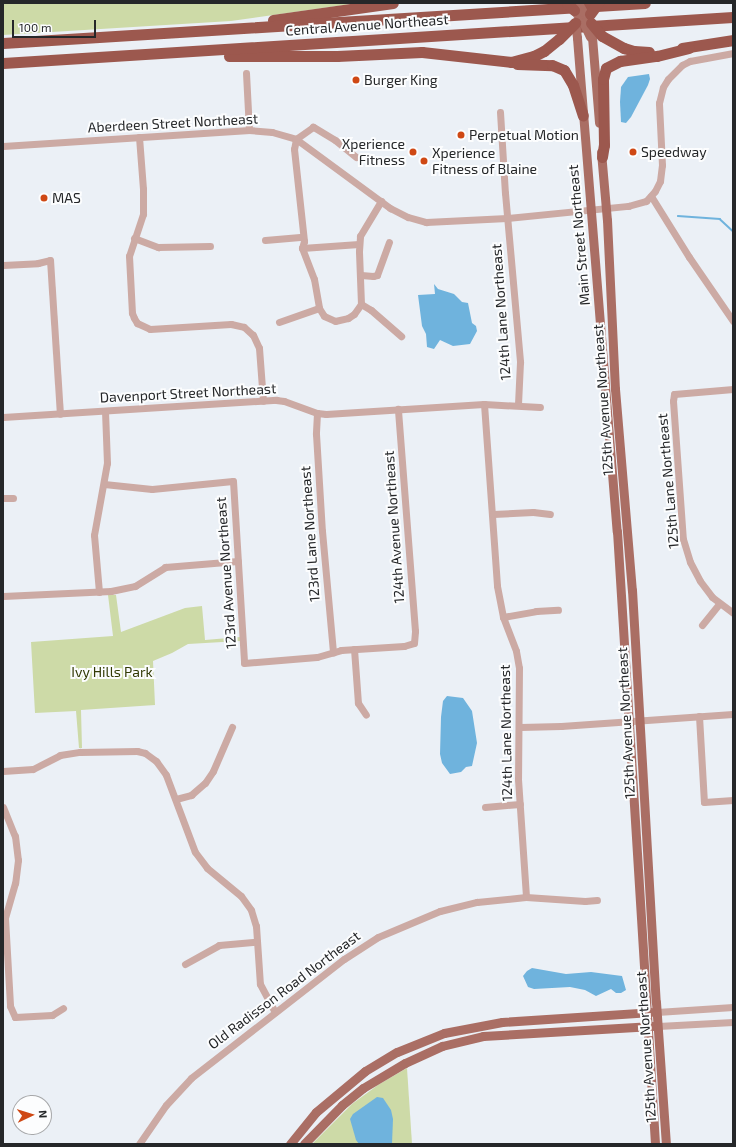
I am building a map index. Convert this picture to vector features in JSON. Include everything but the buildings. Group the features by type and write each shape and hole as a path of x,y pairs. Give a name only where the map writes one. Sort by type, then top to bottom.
{"highway":[{"path":"225,30 271,20 393,3"},
{"path":"511,62 534,56 544,51 559,39 581,12 598,3"},
{"name":"Central Avenue Northeast","path":"3,43 645,3"},
{"path":"581,12 594,38 634,51 656,52 733,40"},
{"name":"Central Avenue Northeast","path":"3,63 733,17"},
{"path":"602,157 604,144 603,78 606,68 620,61 657,56 689,48"},
{"path":"166,53 193,56 337,56 422,52 511,62 515,64 557,66 564,70 573,85 583,115"}],"main road":[{"name":"Main Street Northeast","path":"581,12 577,39 617,530 632,777"},
{"name":"Main Street Northeast","path":"594,38 611,301"},
{"name":"125th Avenue Northeast","path":"611,301 615,388 632,590 666,1144"},
{"name":"125th Avenue Northeast","path":"632,777 655,1144"},
{"path":"290,1144 316,1112 364,1071 397,1052 444,1033 502,1022 657,1012"},
{"path":"304,1144 342,1105 363,1088 406,1063 442,1046 484,1036 658,1026"}],"street":[{"path":"606,209 633,206 646,201 652,196 659,185 661,177 659,103 663,87 668,79 678,69 690,61 733,53"},
{"path":"246,73 249,130"},
{"name":"124th Lane Northeast","path":"500,112 507,218 520,362 518,404"},
{"path":"356,158 334,140 313,127 296,140 294,149 303,237 302,248 314,279 319,308 324,316 335,321 343,320 354,314 361,304 359,244 363,230 381,201"},
{"name":"Aberdeen Street Northeast","path":"3,146 249,130 272,132 296,140 381,201 408,217 426,222 507,218 606,209"},
{"path":"139,137 143,189 143,214 128,256 132,313 137,323 150,329 231,324 244,327 249,330 257,341 259,348 263,401"},
{"path":"652,196 688,255 733,320"},
{"path":"265,240 303,237"},
{"path":"134,238 158,247 210,246"},
{"path":"361,275 377,275 389,242"},
{"path":"302,248 359,244"},
{"path":"3,265 38,263 50,260 60,414"},
{"path":"361,304 401,336"},
{"path":"279,322 319,308"},
{"name":"125th Lane Northeast","path":"733,389 674,394 683,539 690,562 700,581 719,604 733,613"},
{"name":"Davenport Street Northeast","path":"3,417 263,401 284,401 317,414 484,404 518,404 540,407"},
{"name":"124th Lane Northeast","path":"484,404 497,586 503,617 516,651 520,668 520,728 518,745 526,897"},
{"name":"124th Avenue Northeast","path":"354,649 404,646 414,643 415,631 398,409"},
{"path":"99,592 94,535 107,463 105,411"},
{"name":"123rd Lane Northeast","path":"317,414 316,434 322,531 333,653"},
{"name":"123rd Avenue Northeast","path":"104,484 152,489 233,481 244,663 317,657 333,653"},
{"path":"3,498 13,498"},
{"path":"493,514 534,512 550,514"},
{"path":"3,596 111,591 135,586 165,567 238,561"},
{"path":"702,625 719,604"},
{"path":"503,617 536,611 558,610"},
{"path":"333,653 354,649 358,702 366,715"},
{"path":"520,728 733,714"},
{"path":"699,716 704,802 733,800"},
{"path":"176,800 191,795 206,783 213,772 232,727"},
{"path":"3,771 33,769 60,755 80,752 131,750 145,753 152,757 166,775 191,844 198,856 207,868 240,896 249,906 254,919 260,984 275,1012"},
{"path":"485,807 520,804"},
{"path":"3,807 15,836 18,860 15,883 5,918 10,1006 14,1017 52,1015 63,1008"},
{"name":"Old Radisson Road Northeast","path":"139,1144 166,1105 191,1078 353,952 391,930 440,911 477,902 526,897 585,901 597,900"},
{"path":"186,964 219,945 256,942"},
{"path":"657,1012 733,1007"},
{"path":"658,1026 733,1022"}],"green space":[{"path":"3,3 358,3 231,21 3,35"},
{"name":"Ivy Hills Park","path":"108,595 116,595 121,632 185,608 202,606 205,640 240,637 240,641 188,644 153,661 155,705 81,710 82,748 79,748 76,711 35,713 31,642 113,636"},
{"path":"407,1068 412,1144 312,1144 352,1104 378,1085"}],"water":[{"path":"649,74 650,79 648,85 631,117 626,123 621,122 621,87 628,77"},
{"path":"434,284 438,289 454,294 462,302 468,303 472,323 476,326 477,331 470,344 453,346 440,340 434,349 427,347 426,334 422,326 418,295 435,294"},
{"path":"447,696 463,698 472,711 477,743 472,766 466,767 461,772 450,774 442,763 440,754 441,717 443,701"},
{"path":"532,968 566,974 591,972 622,976 626,990 621,993 616,993 611,989 596,996 585,990 570,987 534,989 528,987 523,976"},
{"path":"377,1097 383,1098 391,1110 393,1119 392,1144 359,1144 356,1140 350,1119 353,1114"}],"waterway":[{"path":"678,216 720,219 733,231"}],"place":[{"name":"Burger King","path":"356,80"},
{"name":"Perpetual Motion","path":"461,135"},
{"name":"Xperience Fitness","path":"413,152"},
{"name":"Speedway","path":"633,152"},
{"name":"Xperience Fitness of Blaine","path":"424,161"},
{"name":"MAS","path":"44,198"}]}
